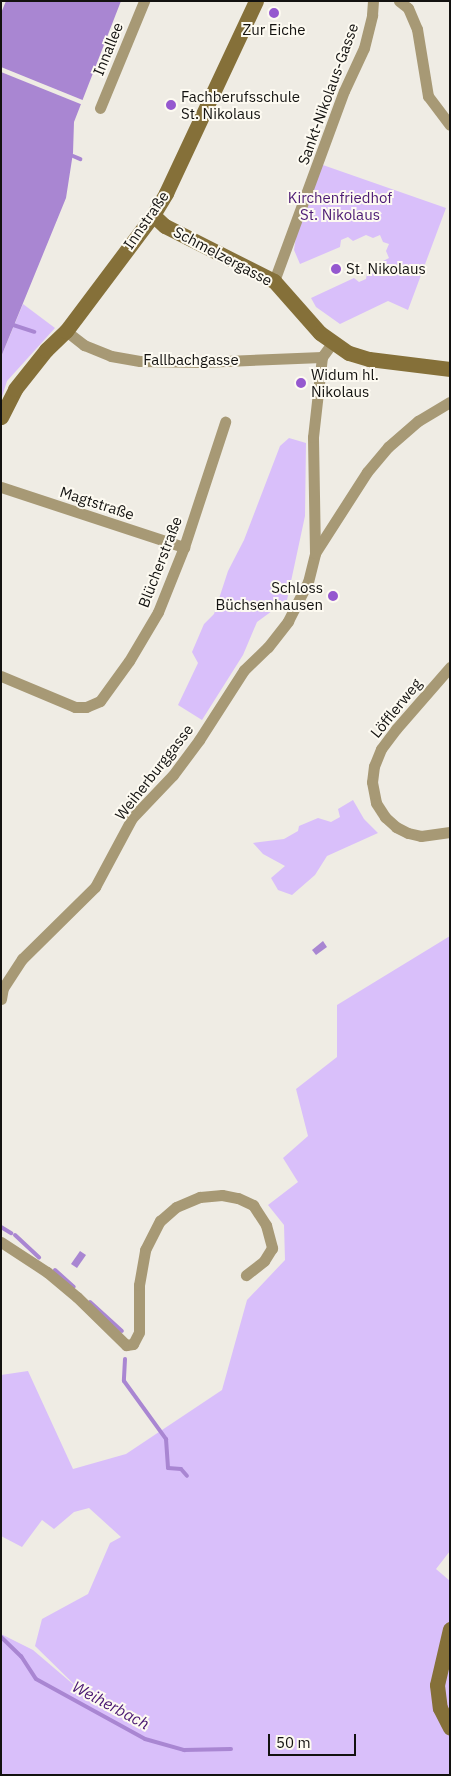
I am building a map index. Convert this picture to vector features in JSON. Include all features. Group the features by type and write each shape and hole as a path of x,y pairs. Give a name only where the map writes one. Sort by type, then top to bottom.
{"street":[{"name":"Innallee","path":"100,108 144,1"},
{"name":"Innstraße","path":"1,417 15,389 46,350 66,331 153,215 173,180 256,1"},
{"name":"Sankt-Nikolaus-Gasse","path":"274,281 344,91 364,48 372,15 373,1"},
{"path":"399,1 408,8 418,29 428,96 450,125"},
{"name":"Schmelzergasse","path":"153,215 166,226 274,281 332,343"},
{"name":"Fallbachgasse","path":"66,331 84,345 111,356 140,361 202,362 322,356"},
{"path":"322,356 332,343 349,354 369,359 450,369"},
{"name":"Weiherburggasse","path":"1,999 3,988 22,959 95,887 132,818 173,775 199,740 244,670 268,647 288,621 308,582 315,553 312,437 322,356"},
{"name":"Weiherburggasse","path":"315,553 367,472 388,447 418,421 450,402"},
{"name":"Blücherstraße","path":"1,676 75,707 86,707 100,701 129,661 158,612 184,547 225,422"},
{"name":"Magtstraße","path":"1,487 184,547"},
{"name":"Löfflerweg","path":"450,667 381,749 374,766 372,782 376,804 396,827 408,833 421,836 450,832"},
{"path":"1,1242 47,1272 77,1297 126,1346 133,1344 139,1332 139,1285 144,1250 160,1221 176,1207 200,1198 222,1195 238,1198 253,1205 266,1225 272,1248 264,1262 246,1274"},
{"path":"450,1629 438,1684 440,1708 450,1728"}],"green space":[{"name":"Kirchenfriedhof St. Nikolaus","path":"320,164 446,208 408,310 388,301 340,324 316,307 311,298 354,278 359,282 366,279 367,273 380,267 383,261 389,258 386,251 389,244 383,242 380,235 373,238 366,235 353,241 348,237 341,240 340,247 300,264 294,250 297,229"},
{"path":"23,304 55,328 7,381 1,400 1,357"},
{"path":"289,438 306,443 305,516 287,600 257,622 243,655 202,720 178,705 198,663 192,652 204,624 214,614 228,571 244,540 280,446"},
{"path":"353,800 364,819 378,833 327,856 315,875 292,895 278,890 271,878 285,866 263,854 253,843 284,839 298,831 299,826 318,818 331,822 340,817 338,809"},
{"path":"450,936 450,1551 436,1569 450,1581 450,1775 1,1775 1,1634 33,1650 81,1691 35,1646 42,1619 88,1594 110,1543 121,1537 89,1508 74,1512 54,1529 42,1520 22,1547 1,1536 1,1375 28,1371 73,1469 126,1454 222,1390 247,1300 285,1260 284,1225 268,1205 298,1182 283,1158 308,1136 296,1089 337,1057 337,1005"}],"shaded area":[{"path":"6,1 121,1 74,122 73,153 66,198 1,357 1,13"},
{"path":"323,941 327,947 316,955 312,950"},
{"path":"80,1251 86,1255 77,1268 71,1264"}],"pier":[{"path":"1,67 85,101 83,105 1,72"}],"waterway":[{"path":"73,156 80,159"},
{"path":"1,321 34,332"},
{"path":"1,1227 11,1233"},
{"path":"15,1235 39,1257"},
{"path":"55,1270 74,1287"},
{"path":"90,1302 122,1331"},
{"path":"125,1359 124,1381 166,1439 168,1468 181,1469 187,1476"},
{"name":"Weiherbach","path":"1,1637 21,1656 36,1679 145,1739 184,1750 231,1749"}],"place":[{"name":"Zur Eiche","path":"274,13"},
{"name":"Fachberufsschule St. Nikolaus","path":"171,105"},
{"name":"St. Nikolaus","path":"336,269"},
{"name":"Widum hl. Nikolaus","path":"301,383"},
{"name":"Schloss Büchsenhausen","path":"333,596"}]}
